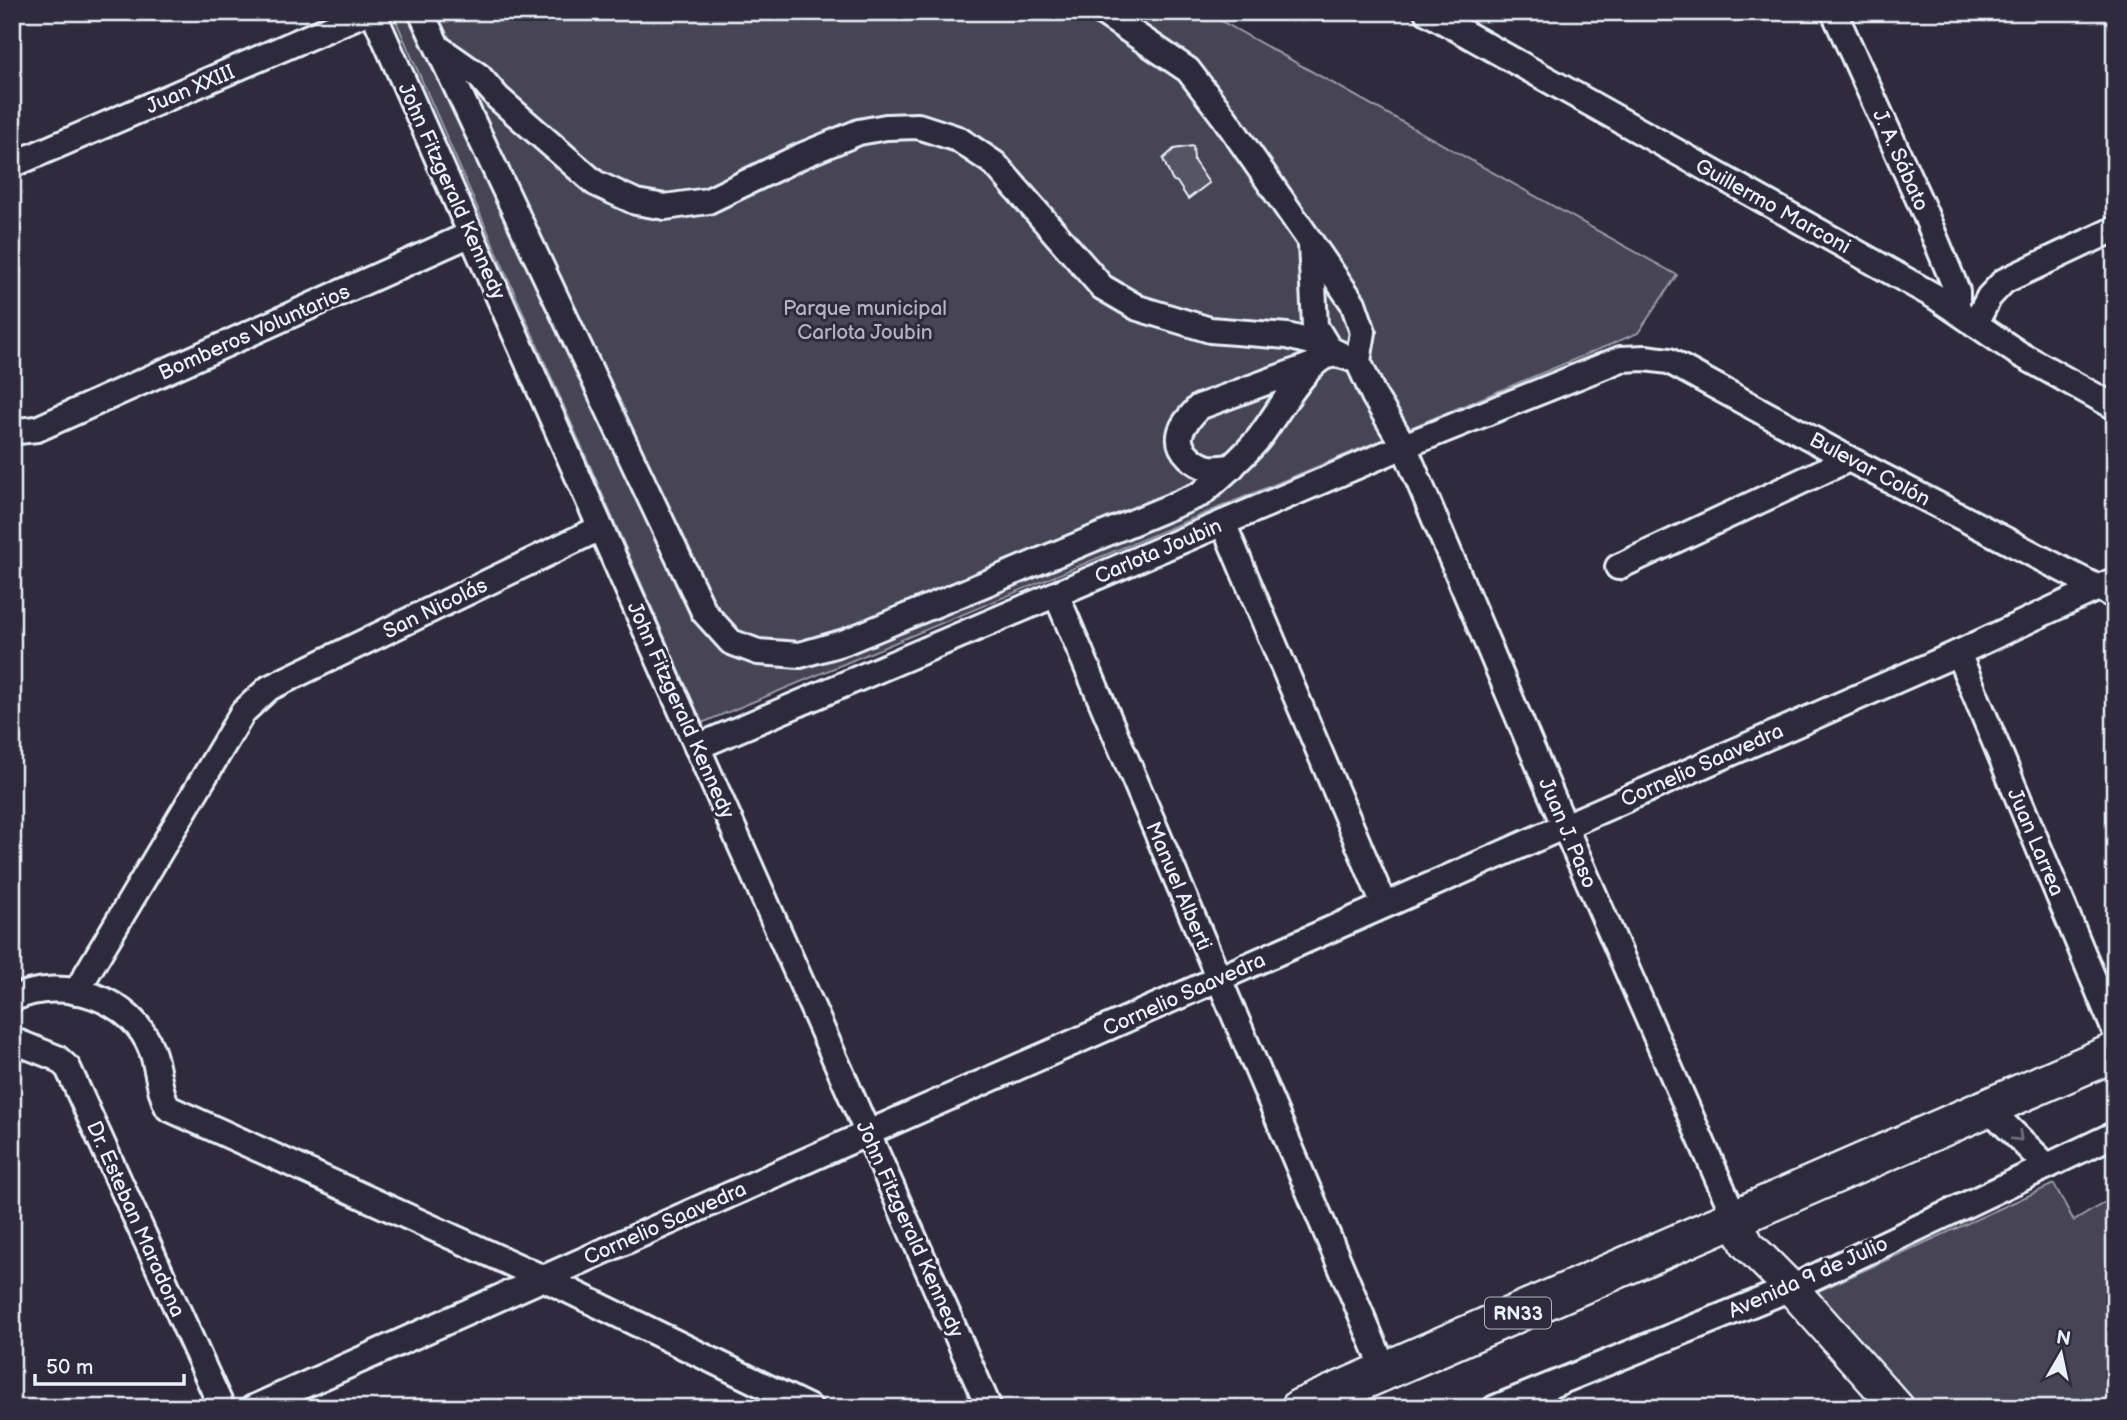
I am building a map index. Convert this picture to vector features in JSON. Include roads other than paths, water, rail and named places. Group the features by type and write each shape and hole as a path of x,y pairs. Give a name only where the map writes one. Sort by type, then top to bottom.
{"highway":[{"name":"RN33","path":"1300,1408 2115,1052"}],"main road":[{"path":"1734,1218 1748,1244 1898,1408"}],"street":[{"name":"Juan XXIII","path":"12,165 367,12"},
{"name":"John Fitzgerald Kennedy","path":"373,12 989,1408"},
{"path":"430,25 704,612 731,642 758,652 800,655 845,642 1201,494 1233,467 1258,439 1293,390 1336,358 1363,332 1353,303 1224,117 1188,70 1102,12"},
{"name":"J. A. Sábato","path":"1834,12 1924,211 1966,318"},
{"name":"Guillermo Marconi","path":"1429,13 1936,297 2018,353 2115,407"},
{"path":"430,25 498,98 595,183 636,202 665,206 708,201 790,161 859,132 886,127 918,126 958,139 995,164 1102,286 1138,308 1210,330 1287,335 1336,358"},
{"path":"1966,318 2004,281 2115,229"},
{"name":"Bomberos Voluntarios","path":"24,429 471,234"},
{"name":"Juan J. Paso","path":"1310,240 1315,326 1336,358 1374,396 1404,446 1734,1218"},
{"path":"1233,467 1210,468 1195,461 1182,449 1180,436 1186,422 1199,408 1336,358"},
{"name":"Bulevar Colón","path":"1621,359 1645,358 1669,362 1849,459 2109,588"},
{"name":"Carlota Joubin","path":"697,747 1404,446 1621,359"},
{"path":"1618,566 1849,459"},
{"path":"1223,523 1384,905"},
{"name":"San Nicolás","path":"76,992 243,712 269,688 600,528"},
{"name":"Cornelio Saavedra","path":"253,1408 1564,825 2109,588"},
{"name":"Manuel Alberti","path":"1056,594 1385,1371"},
{"name":"Juan Larrea","path":"1958,653 2115,1031"},
{"path":"12,999 22,994 57,989 100,997 132,1018 152,1051 160,1094 168,1108 543,1278 810,1408"},
{"name":"Dr. Esteban Maradona","path":"15,1043 57,1058 68,1068 222,1408"},
{"path":"1988,1108 2048,1166"},
{"name":"Avenida 9 de Julio","path":"1495,1408 1790,1288 2115,1134"}],"park label":[{"name":"Parque municipal Carlota Joubin","path":"865,320"}]}
